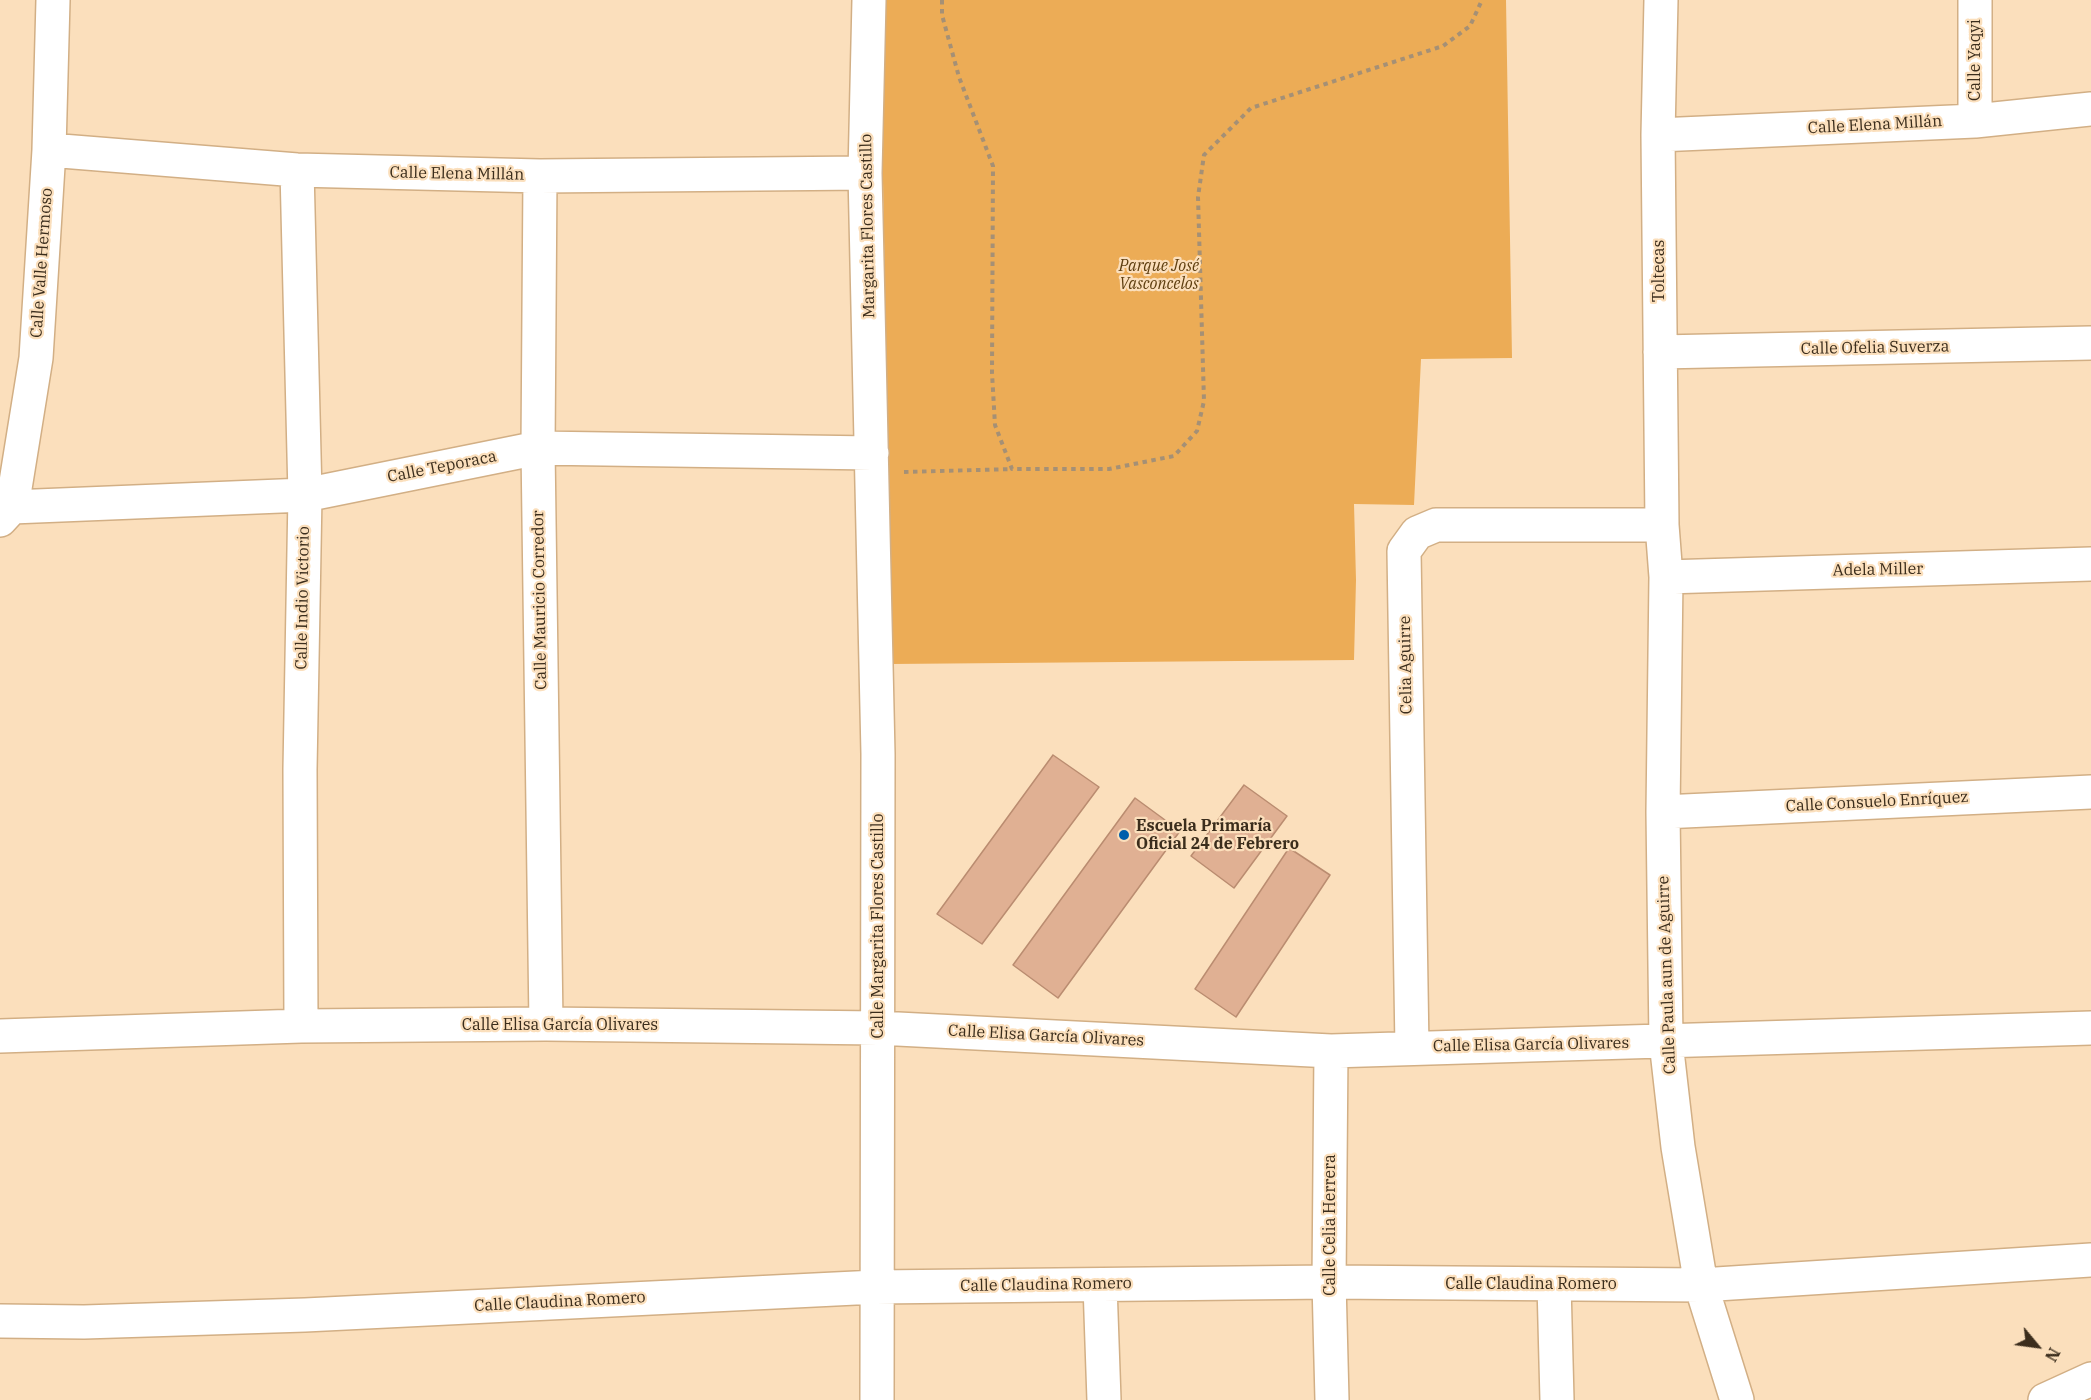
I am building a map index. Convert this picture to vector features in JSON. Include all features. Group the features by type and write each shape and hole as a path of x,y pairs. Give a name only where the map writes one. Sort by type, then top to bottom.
{"street":[{"name":"Calle Valle Hermoso","path":"6,513 36,358 49,150 53,0"},
{"name":"Margarita Flores Castillo","path":"868,0 865,174 872,462"},
{"name":"Toltecas","path":"1661,0 1658,135 1662,534"},
{"name":"Calle Yaqyi","path":"1975,0 1975,121"},
{"name":"Calle Elena Millán","path":"1658,135 1975,121 2091,109"},
{"name":"Calle Elena Millán","path":"49,150 297,170 540,176 865,174"},
{"name":"Calle Indio Victorio","path":"297,170 305,495 300,769 301,1026"},
{"name":"Calle Mauricio Corredor","path":"540,176 538,448 546,1024"},
{"name":"Calle Ofelia Suverza","path":"1660,352 2091,343"},
{"name":"Calle Teporaca","path":"6,513 305,495 538,448 872,462"},
{"name":"Calle Margarita Flores Castillo","path":"872,462 878,754 877,1400"},
{"name":"Celia Aguirre","path":"1412,1048 1404,551 1417,533 1436,525 1662,534"},
{"name":"Calle Paula aun de Aguirre","path":"1662,534 1666,577 1663,812 1666,1042 1678,1147 1701,1285 1737,1400"},
{"name":"Adela Miller","path":"1666,577 2091,564"},
{"name":"Calle Consuelo Enríquez","path":"1663,812 2091,792"},
{"name":"Calle Elisa García Olivares","path":"0,1036 301,1026 546,1024 878,1028 1331,1051 2091,1028"},
{"name":"Calle Celia Herrera","path":"1331,1051 1329,1282 1332,1400"},
{"name":"Calle Claudina Romero","path":"0,1321 84,1322 305,1315 876,1287 1329,1282 1701,1285 2091,1260"},
{"path":"1554,1284 1557,1400"},
{"path":"1100,1285 1104,1400"},
{"path":"2046,1400 2091,1379"}],"path":[{"path":"942,0 942,15 959,77 993,166 992,374 996,425 1012,469"},
{"path":"872,462 1012,469 1109,469 1174,456 1197,431 1204,401 1198,197 1204,155 1251,108 1443,46 1470,26 1482,0"}],"green space":[{"name":"Parque José Vasconcelos","path":"880,0 1506,0 1512,358 1421,359 1414,505 1354,504 1356,580 1354,660 891,664"}],"building":[{"path":"1053,755 1099,787 982,944 937,914"},
{"path":"1244,785 1287,816 1234,888 1191,856"},
{"path":"1135,798 1180,831 1058,998 1013,965"},
{"path":"1289,848 1330,875 1236,1017 1195,989"}],"place":[{"name":"Escuela Primaría Oficial 24 de Febrero","path":"1124,835"}]}
